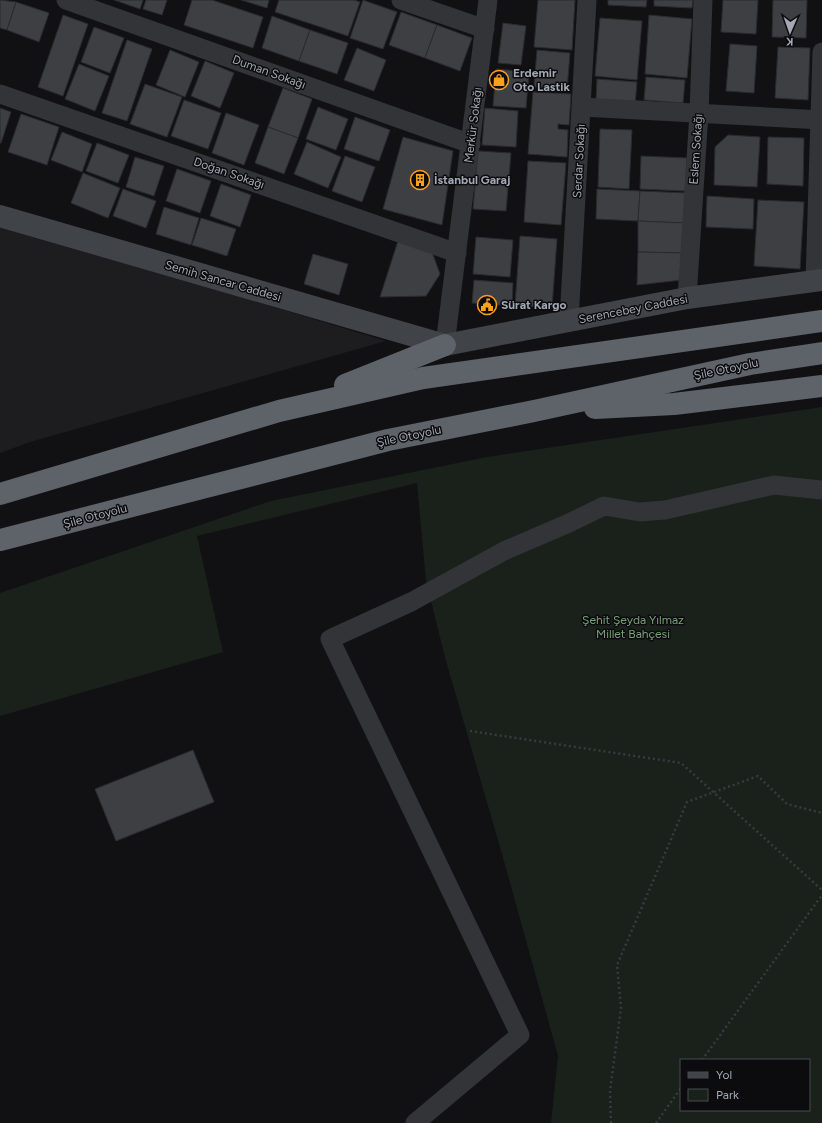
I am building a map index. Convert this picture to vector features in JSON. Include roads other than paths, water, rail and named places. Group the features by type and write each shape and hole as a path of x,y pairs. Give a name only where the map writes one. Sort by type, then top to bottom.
{"highway":[{"path":"0,494 279,411 423,378 822,321"},
{"path":"279,411 445,345"},
{"name":"Şile Otoyolu","path":"0,540 388,440 534,411 750,364 822,353"},
{"path":"534,411 674,404 822,386"}],"street":[{"name":"Duman Sokağı","path":"66,0 471,144"},
{"path":"401,0 485,29"},
{"name":"Merkür Sokağı","path":"445,345 488,0"},
{"name":"Serdar Sokağı","path":"569,321 587,0"},
{"name":"Eslem Sokağı","path":"687,298 699,113 703,0"},
{"path":"818,281 822,52"},
{"name":"Doğan Sokağı","path":"0,94 457,253"},
{"path":"582,107 821,120"},
{"name":"Semih Sancar Caddesi","path":"0,216 445,345"},
{"name":"Serencebey Caddesi","path":"445,345 687,298 818,281"},
{"path":"415,1123 520,1036 330,639 410,602 504,551 604,506 640,512 665,510 774,485 822,490"}],"place":[{"name":"Erdemir Oto Lastik","path":"499,80"},
{"name":"İstanbul Garaj","path":"420,180"},
{"name":"Sürat Kargo","path":"487,305"}],"park label":[{"name":"Şehit Şeyda Yılmaz Millet Bahçesi","path":"633,627"}]}
